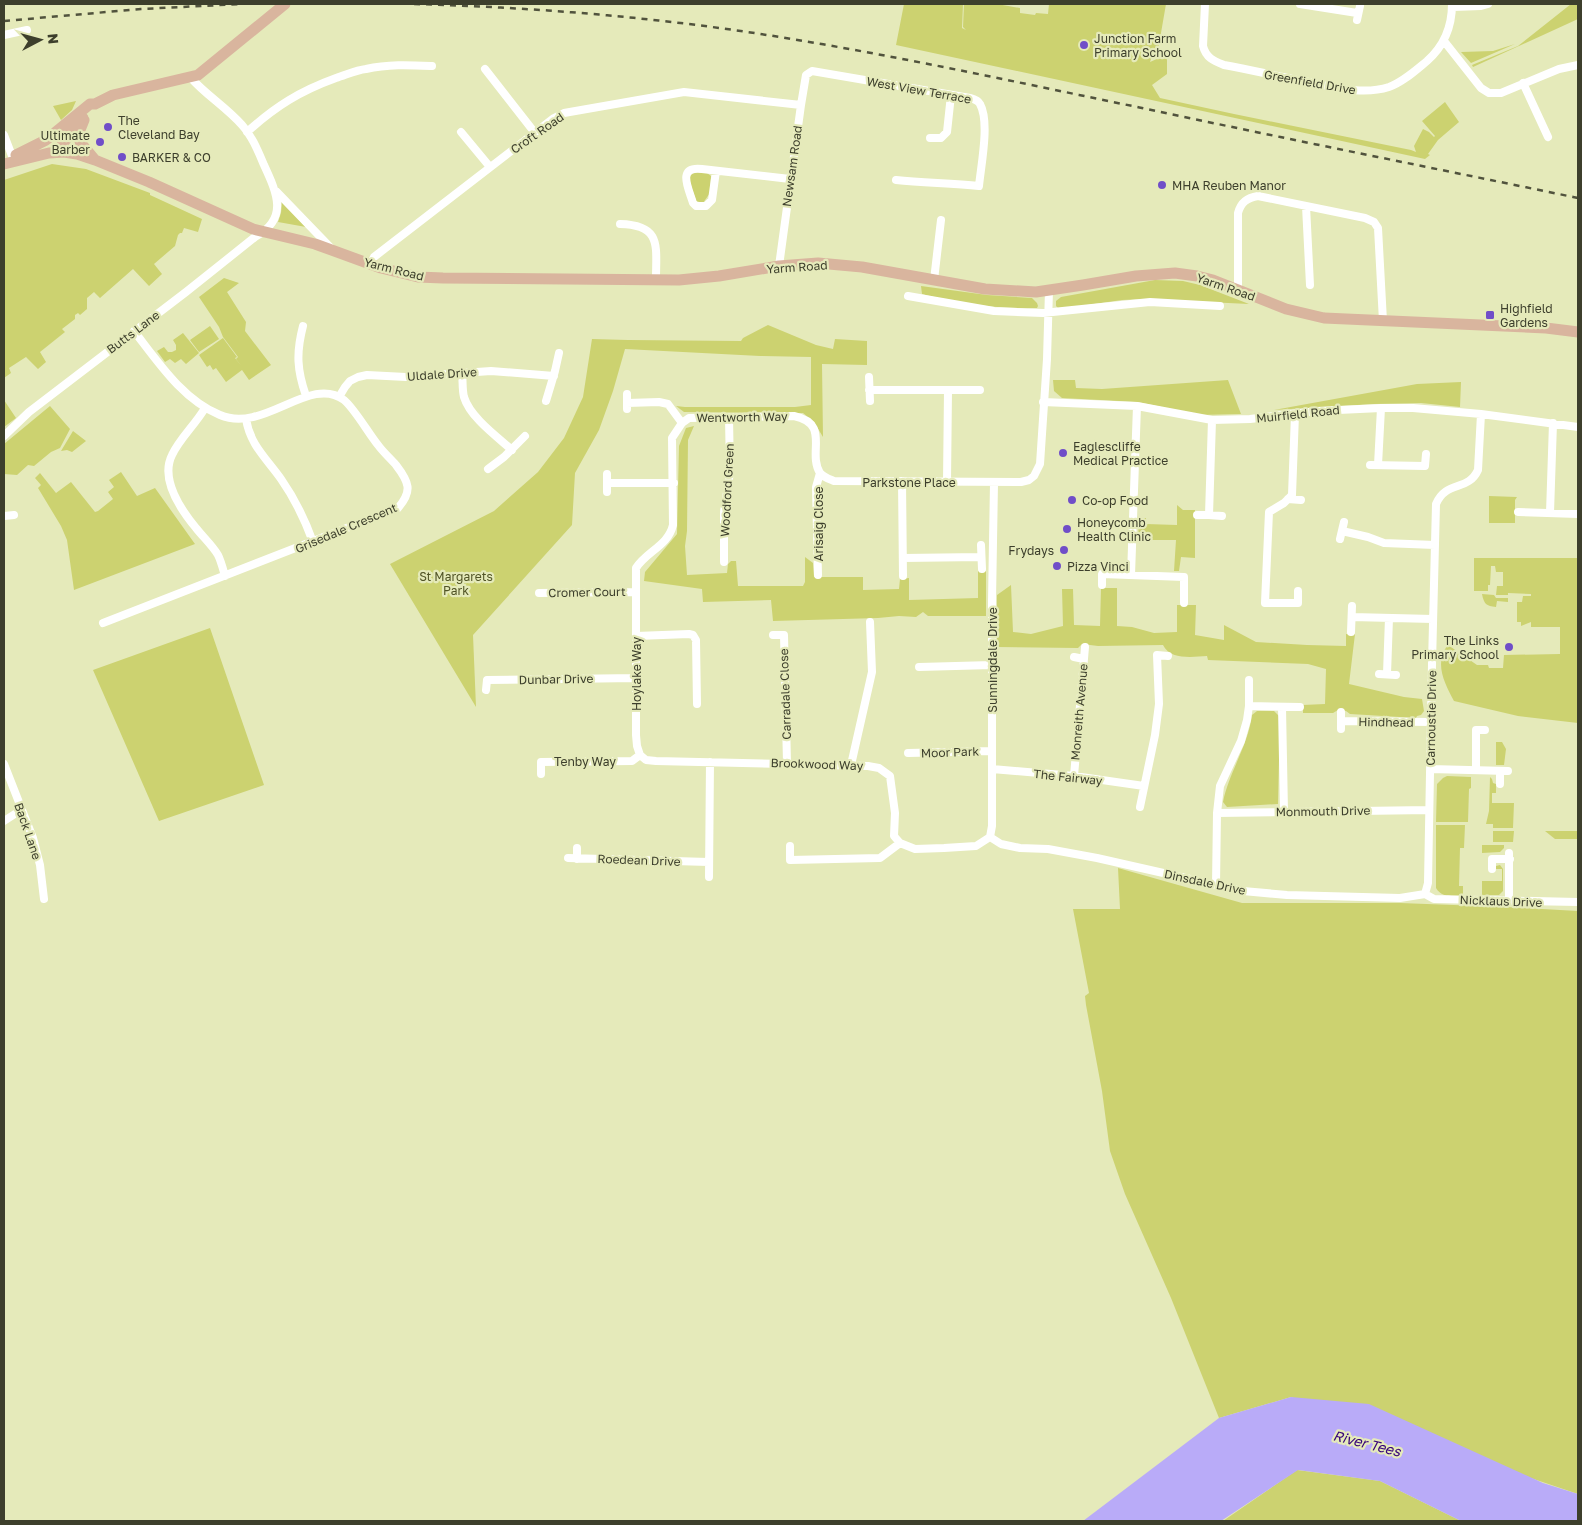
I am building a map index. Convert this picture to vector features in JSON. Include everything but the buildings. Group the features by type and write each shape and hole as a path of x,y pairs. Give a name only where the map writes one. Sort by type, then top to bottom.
{"main road":[{"path":"9,163 16,155 46,140 90,104 95,104 112,95 191,78 205,70 285,4"},
{"path":"9,163 58,152 75,126 93,109 95,104"},
{"path":"88,114 81,126 80,142 95,160"},
{"name":"Yarm Road","path":"58,152 95,160 149,182 244,226 332,249 370,265 432,278 703,278 779,266 812,263 838,264 1000,290 1049,290 1128,277 1169,273 1197,276 1238,289 1279,306 1324,318 1546,328 1578,332"}],"street":[{"name":"Greenfield Drive","path":"1205,4 1203,46 1205,52 1212,60 1224,66 1363,91 1391,86 1424,64 1444,41 1450,24 1452,5"},
{"path":"1300,4 1358,13"},
{"path":"1452,5 1481,6 1488,4"},
{"path":"4,35 27,30"},
{"path":"1444,41 1476,83 1485,92 1494,94 1559,69 1578,65"},
{"path":"247,132 286,100 314,86 372,67 394,65 432,66"},
{"path":"485,69 534,133"},
{"name":"West View Terrace","path":"812,71 974,99 980,105 984,126 979,186 896,180"},
{"name":"Newsam Road","path":"779,266 806,74 812,71"},
{"path":"191,78 247,132 276,191 332,249"},
{"path":"1523,84 1548,137"},
{"name":"Croft Road","path":"370,265 374,257 534,133 554,118 566,112 680,92 801,105"},
{"path":"930,138 941,138 946,132 951,95"},
{"path":"462,132 490,167"},
{"path":"4,135 9,163"},
{"path":"716,171 712,201 704,207 696,206 693,203 686,178 690,169 695,168 790,179"},
{"path":"264,232 271,226 274,219 276,191"},
{"path":"1238,289 1237,220 1242,204 1247,199 1258,196 1365,218 1374,222 1378,228 1383,321"},
{"path":"1306,206 1310,285"},
{"path":"934,280 941,220"},
{"path":"620,224 637,225 651,235 655,242 656,279"},
{"name":"Butts Lane","path":"4,436 29,412 255,237 264,232"},
{"path":"994,483 1024,482 1038,472 1040,464 1049,290"},
{"path":"908,296 917,293 994,311 1049,313 1146,302 1220,306"},
{"path":"303,326 298,350 298,365 306,396"},
{"path":"134,331 182,389 205,408 228,418 246,419 263,415 306,396 326,394 339,396"},
{"path":"546,401 559,353"},
{"name":"Uldale Drive","path":"339,396 350,381 363,376 406,376 505,371 554,376"},
{"path":"462,373 464,396 472,410 486,427 512,450"},
{"path":"869,377 870,401"},
{"path":"869,390 980,390"},
{"path":"948,390 948,482"},
{"path":"627,394 627,406 659,402 668,404 682,423"},
{"name":"Grisedale Crescent","path":"103,623 398,508 406,499 408,488 405,477 379,447 347,402 339,396"},
{"name":"Muirfield Road","path":"1043,402 1137,406 1212,420 1250,419 1317,411 1413,408 1482,414 1578,427"},
{"path":"1131,575 1137,406"},
{"path":"205,408 197,422 172,453 168,470 169,480 180,505 218,555 225,576"},
{"path":"1381,408 1374,465 1425,466 1426,454"},
{"path":"1295,414 1292,495 1268,512 1265,603 1298,603 1298,591"},
{"name":"Carnoustie Drive","path":"1425,894 1428,883 1436,504 1438,499 1448,489 1474,478 1478,470 1482,414"},
{"name":"Wentworth Way","path":"636,592 636,568 641,560 671,534 674,483 672,438 682,423 689,418 794,416 804,418 812,425 817,437 817,463 823,475"},
{"name":"Woodford Green","path":"724,562 724,512 730,472 729,418"},
{"path":"246,419 250,437 288,490 304,519 313,542"},
{"path":"1210,515 1212,420"},
{"path":"1550,513 1553,423"},
{"path":"488,469 512,450 525,436"},
{"path":"607,492 608,474"},
{"name":"Parkstone Place","path":"823,475 834,481 994,483"},
{"name":"Arisaig Close","path":"818,574 816,487 823,475"},
{"path":"902,481 903,576"},
{"path":"607,483 674,483"},
{"name":"Sunningdale Drive","path":"990,836 992,826 994,483"},
{"path":"1288,499 1301,500"},
{"path":"1518,512 1578,514"},
{"path":"4,516 14,515"},
{"path":"1196,515 1222,516"},
{"path":"1344,522 1341,535 1368,537 1384,543 1435,545"},
{"path":"981,546 982,569"},
{"path":"903,558 981,557"},
{"path":"1102,585 1102,574 1184,577 1184,603"},
{"path":"552,584 553,593"},
{"name":"Cromer Court","path":"539,593 636,592"},
{"name":"Hoylake Way","path":"636,592 637,746 640,755"},
{"path":"1351,632 1352,606"},
{"path":"1352,617 1433,619"},
{"path":"1389,618 1383,674 1396,675"},
{"path":"851,765 872,672 870,622"},
{"path":"636,636 689,634 694,632 696,640 692,688 697,704"},
{"name":"Carradale Close","path":"773,635 784,635 787,763"},
{"name":"Monreith Avenue","path":"1074,776 1085,647"},
{"path":"1140,807 1155,735 1159,704 1158,655 1168,656"},
{"path":"1074,657 1084,659"},
{"path":"919,667 992,665"},
{"name":"Dunbar Drive","path":"486,690 487,680 636,678"},
{"path":"1216,885 1217,813 1220,786 1241,741 1249,706 1249,680"},
{"path":"1249,706 1300,707"},
{"path":"1282,707 1284,812"},
{"name":"Hindhead","path":"1341,730 1341,716 1431,722"},
{"path":"1476,770 1476,730 1485,730"},
{"name":"Moor Park","path":"908,753 992,751"},
{"name":"Brookwood Way","path":"640,755 646,760 656,762 787,763 879,768 890,776 895,812 894,836 900,843"},
{"name":"Tenby Way","path":"541,774 540,762 632,761 640,755"},
{"path":"709,877 710,762"},
{"name":"Back Lane","path":"4,764 33,838 38,856 44,899"},
{"name":"The Fairway","path":"992,769 1074,776 1144,786"},
{"path":"1430,770 1504,771 1500,784"},
{"path":"4,821 21,810"},
{"name":"Monmouth Drive","path":"1217,813 1429,810"},
{"path":"790,846 790,860 880,858 900,843 915,849 976,846 990,836"},
{"name":"Dinsdale Drive","path":"990,836 1001,844 1020,848 1048,849 1078,854 1243,891 1287,895 1400,898 1425,894"},
{"path":"577,848 577,859"},
{"path":"1492,869 1492,859 1510,856 1509,901"},
{"name":"Roedean Drive","path":"568,858 709,862"},
{"name":"Nicklaus Drive","path":"1425,894 1434,899 1578,902"}],"green space":[{"path":"904,4 963,4 962,28 966,30 963,27 964,4 997,4 1020,8 1020,13 1035,15 1036,13 1048,14 1049,4 1166,4 1157,56 1151,59 1150,62 1159,58 1161,51 1167,52 1167,74 1152,85 1160,98 1416,152 1414,146 1423,129 1435,136 1422,121 1445,102 1459,122 1438,140 1428,154 1430,155 1425,159 896,45"},
{"path":"1571,4 1578,4 1578,19 1473,67 1472,65 1518,46"},
{"path":"1515,44 1471,63 1461,52 1493,51"},
{"path":"76,101 72,110 61,120 53,106"},
{"path":"52,164 86,169 150,193 150,195 202,219 198,232 184,228 182,233 178,235 175,246 154,264 162,274 149,286 133,269 100,298 94,292 87,298 87,309 80,315 78,313 75,315 75,319 62,329 65,332 40,352 46,362 38,369 26,357 9,368 11,373 4,378 4,180"},
{"path":"694,172 707,173 711,176 710,193 703,203 696,201 689,179 689,176"},
{"path":"282,202 306,227 278,222"},
{"path":"224,278 239,283 227,292 246,322 245,331 271,365 249,380 242,370 226,382 216,368 213,370 210,365 207,367 199,355 223,338 237,357 235,358 242,367 236,359 238,357 223,337 219,327 199,297"},
{"path":"1155,280 1183,281 1200,285 1249,304 1144,299 1122,300 1059,309 1056,306 1056,301 1061,297"},
{"path":"921,286 987,295 1032,298 1038,306 1037,308 1008,308 951,301 922,294"},
{"name":"St Margarets Park","path":"768,325 816,345 833,349 835,339 867,341 867,365 822,364 823,437 814,422 803,413 684,412 676,406 795,407 811,405 811,357 625,349 599,430 575,473 572,525 473,635 476,707 390,564 494,511 538,472 564,438 583,397 592,339 741,341 743,338"},
{"path":"210,326 219,339 199,352 190,340"},
{"path":"183,333 199,353 186,364 181,359 175,363 170,359 165,362 157,351 164,347 168,352 176,350 173,340"},
{"path":"1053,380 1075,380 1076,388 1102,389 1228,380 1241,414 1199,415 1138,402 1062,398 1054,391"},
{"path":"1461,382 1460,407 1421,403 1274,410 1417,384"},
{"path":"4,400 16,418 4,427"},
{"path":"50,406 70,429 60,448 51,452 34,466 28,465 17,475 4,474 4,444"},
{"path":"694,426 688,440 687,531 685,546 687,575 727,573 728,564 731,561 736,561 738,586 803,586 805,582 805,557 813,563 814,577 863,577 863,590 899,589 900,579 909,578 909,600 978,598 978,571 986,571 986,616 928,616 923,612 916,617 773,621 771,600 703,602 702,589 644,581 645,572 677,534 679,446 686,428"},
{"path":"73,431 86,441 72,452 67,450 61,451"},
{"path":"121,472 137,496 155,488 195,544 74,590 67,540 61,526 38,488 41,485 35,478 40,473 56,493 71,482 95,512 113,499 108,492 114,487 109,480"},
{"path":"1489,496 1517,497 1515,500 1515,523 1489,523"},
{"path":"1177,505 1183,510 1195,510 1195,558 1181,557 1179,571 1174,571 1176,540 1138,540 1139,519 1146,518 1146,524 1177,525"},
{"name":"The Links Primary School","path":"1474,558 1578,558 1578,723 1518,716 1454,701 1444,681 1441,667 1443,653 1448,645 1477,665 1488,665 1489,668 1503,668 1504,655 1560,654 1560,627 1531,627 1531,622 1521,626 1521,622 1517,622 1517,602 1522,602 1523,596 1531,596 1531,594 1508,593 1508,595 1496,595 1497,586 1503,586 1503,572 1496,572 1495,566 1491,566 1488,591 1474,591"},
{"path":"1011,585 1013,632 1031,634 1063,626 1062,589 1073,589 1074,625 1100,626 1101,588 1117,588 1117,626 1132,627 1154,633 1177,632 1177,605 1196,605 1195,635 1224,640 1224,625 1256,642 1346,646 1346,634 1355,634 1349,684 1404,697 1422,699 1424,711 1416,718 1350,714 1346,711 1338,710 1333,713 1303,713 1303,705 1325,704 1326,669 1308,664 1208,660 1207,656 1188,657 1176,655 1166,650 1163,645 1098,646 1082,644 1078,648 997,647 997,595"},
{"path":"1482,594 1494,595 1496,598 1508,598 1508,602 1497,601 1496,607 1490,606 1486,604"},
{"path":"210,628 264,785 159,821 93,670"},
{"path":"1257,711 1274,711 1280,717 1278,804 1227,807 1223,802 1226,791 1247,737 1252,715"},
{"path":"1496,742 1502,742 1506,749 1504,765 1496,765"},
{"path":"1447,776 1471,777 1468,822 1436,822 1437,784"},
{"path":"1490,777 1493,783 1496,784 1496,793 1492,793 1492,803 1514,803 1513,828 1493,828 1493,824 1486,824 1489,811"},
{"path":"1436,825 1465,825 1464,848 1460,848 1459,886 1463,886 1463,896 1444,895 1436,888"},
{"path":"1493,831 1514,831 1513,842 1493,842"},
{"path":"1545,831 1578,831 1578,839 1555,839"},
{"path":"1482,845 1504,845 1504,848 1500,852 1482,853"},
{"path":"1500,865 1503,869 1503,891 1499,895 1482,895 1482,881 1502,881 1502,869 1496,869 1496,866"},
{"path":"1118,868 1242,903 1400,903 1578,911 1578,1494 1291,1397 1219,1418 1171,1298 1125,1194 1110,1151 1102,1091 1086,1005 1085,996 1089,993 1073,909 1120,909"},
{"path":"1297,1470 1380,1481 1461,1521 1223,1521"}],"water":[{"name":"River Tees","path":"1291,1397 1369,1404 1543,1483 1578,1494 1578,1521 1461,1521 1380,1481 1298,1470 1221,1521 1083,1521 1219,1418"}],"railway":[{"path":"4,21 141,9 241,4"},
{"path":"414,4 494,7 614,16 785,38 938,66 1578,198"}],"place":[{"name":"Junction Farm Primary School","path":"1084,45"},
{"name":"The Cleveland Bay","path":"108,127"},
{"name":"Ultimate Barber","path":"100,142"},
{"name":"BARKER & CO","path":"122,157"},
{"name":"MHA Reuben Manor","path":"1162,185"},
{"name":"Highfield Gardens","path":"1490,315"},
{"name":"Eaglescliffe Medical Practice","path":"1063,453"},
{"name":"Co-op Food","path":"1072,500"},
{"name":"Honeycomb Health Clinic","path":"1067,529"},
{"name":"Frydays","path":"1064,550"},
{"name":"Pizza Vinci","path":"1057,566"},
{"name":"The Links Primary School","path":"1509,647"}]}
